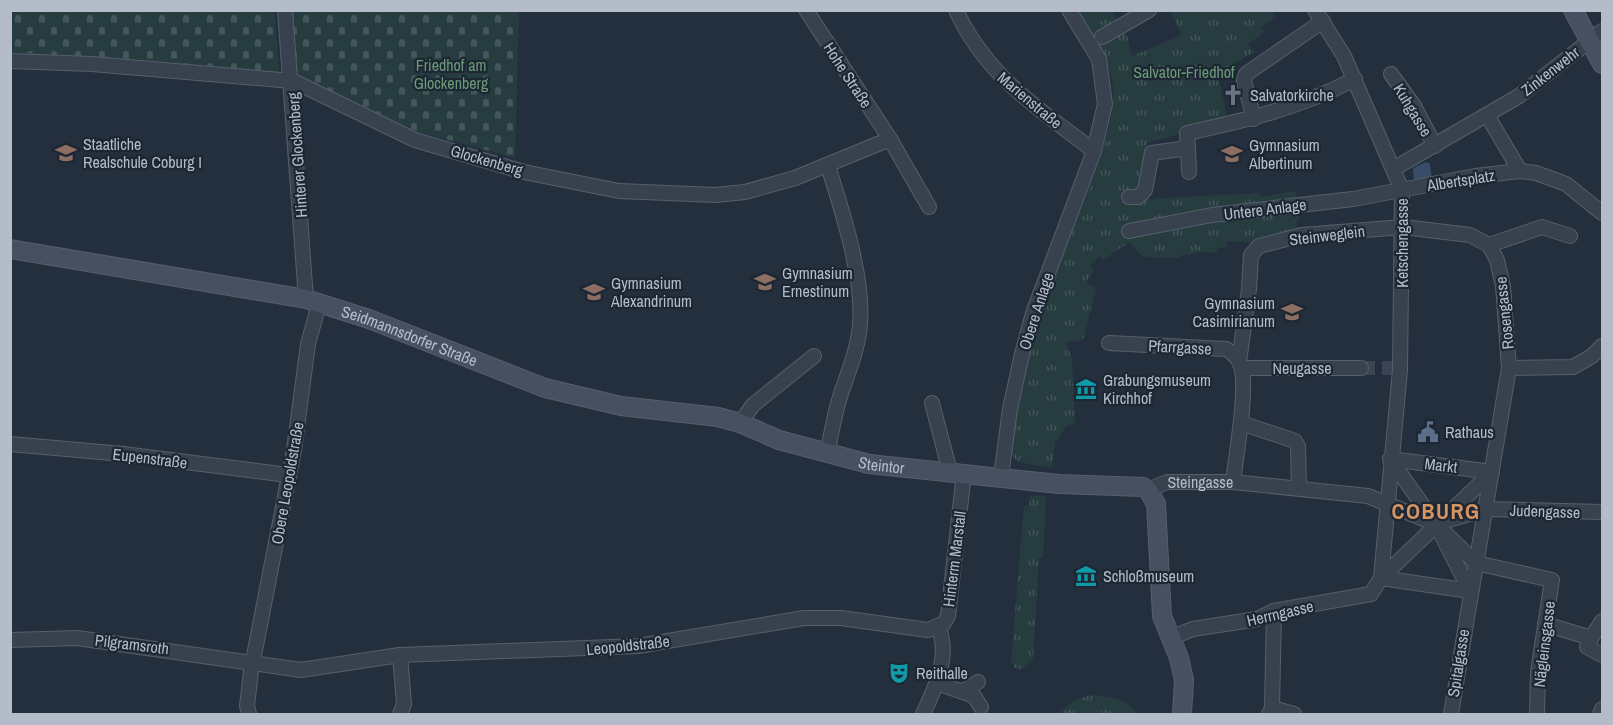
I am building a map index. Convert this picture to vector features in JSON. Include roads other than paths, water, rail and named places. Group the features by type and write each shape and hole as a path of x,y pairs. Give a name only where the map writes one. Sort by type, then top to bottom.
{"street":[{"name":"Hinterer Glockenberg","path":"285,10 312,302"},
{"name":"Hohe Straße","path":"806,10 890,139"},
{"name":"Marienstraße","path":"957,10 977,46 1004,81 1094,151"},
{"name":"Obere Anlage","path":"1001,477 1010,409 1030,323 1094,151 1105,104 1104,77 1092,43 1069,10"},
{"path":"1102,37 1149,10"},
{"path":"1573,10 1596,35 1602,64"},
{"path":"1254,119 1244,81 1246,74 1319,16"},
{"name":"Ketschengasse","path":"1319,16 1355,79 1395,168 1402,190 1403,227 1390,459"},
{"name":"Zinkenwehr","path":"1491,112 1518,96 1596,35"},
{"name":"Glockenberg","path":"10,61 92,64 292,81 415,140 524,171 619,191 715,195 745,192 770,187 828,166 890,139"},
{"name":"Kuhgasse","path":"1391,74 1414,106 1435,146"},
{"path":"1189,172 1186,133 1254,119 1300,105 1355,79"},
{"name":"Albertsplatz","path":"1395,168 1491,112 1523,171 1475,176 1402,190"},
{"path":"890,139 929,207"},
{"path":"1129,197 1138,197 1144,190 1152,153 1188,148"},
{"path":"827,454 839,400 855,355 860,322 858,292 850,247 828,166"},
{"path":"1523,171 1566,184 1602,213"},
{"name":"Untere Anlage","path":"1129,231 1212,215 1353,199 1402,190"},
{"path":"1403,227 1470,235 1489,245 1542,226 1570,236"},
{"name":"Steinweglein","path":"1240,365 1253,249 1302,235 1403,227"},
{"name":"Rosengasse","path":"1489,245 1497,260 1503,286 1509,368 1492,472"},
{"name":"Seidmannsdorfer Straße","path":"10,249 312,302 369,319 545,388 609,404 718,417 799,446"},
{"name":"Obere Leopoldstraße","path":"249,714 247,706 253,663 288,476 312,302"},
{"name":"Pfarrgasse","path":"1109,343 1226,349 1240,365"},
{"path":"1509,368 1573,367 1592,356 1602,346"},
{"path":"740,423 753,405 814,356"},
{"path":"1233,482 1241,419 1240,365"},
{"name":"Neugasse","path":"1240,365 1361,368"},
{"path":"932,403 957,473"},
{"path":"1241,419 1295,441 1298,446 1299,488"},
{"name":"Eupenstraße","path":"10,444 123,454 288,476"},
{"name":"Steintor","path":"799,446 869,464 957,473"},
{"path":"1390,459 1381,578 1470,591 1487,509 1492,472"},
{"name":"Markt","path":"1390,459 1492,472"},
{"name":"Markt","path":"1390,459 1436,524 1470,591"},
{"name":"Markt","path":"1381,578 1492,472"},
{"name":"Steingasse","path":"957,473 1059,483 1137,485 1148,489 1167,482 1233,482 1368,496"},
{"name":"Hinterm Marstall","path":"923,714 937,683 944,643 938,627 948,615 957,473"},
{"path":"1148,489 1156,504 1162,616 1179,658 1184,680 1182,714"},
{"name":"Markt","path":"1368,496 1436,524 1476,563"},
{"name":"Markt","path":"1436,524 1487,509"},
{"name":"Judengasse","path":"1487,509 1602,512"},
{"name":"Nägleinsgasse","path":"1476,563 1552,580 1538,672 1537,714"},
{"name":"Herrngasse","path":"1170,638 1193,629 1257,620 1274,611 1378,597 1381,578"},
{"name":"Spitalgasse","path":"1451,714 1461,611 1470,591"},
{"path":"1274,611 1270,711 1294,714"},
{"name":"Leopoldstraße","path":"315,670 400,655 610,649 804,618 841,618 928,630 938,627"},
{"path":"1602,621 1587,647 1602,655"},
{"path":"1545,624 1591,638"},
{"name":"Pilgramsroth","path":"10,640 77,638 315,670"},
{"path":"400,655 405,711"},
{"path":"963,691 978,682"},
{"path":"937,683 974,696 981,707"},
{"path":"1600,714 1602,709"}],"water":[{"path":"1426,162 1430,164 1432,179 1414,181 1413,168"}],"tunnel":[{"path":"1361,368 1392,368"}],"place":[{"name":"Salvatorkirche","path":"1233,95"},
{"name":"Staatliche Realschule Coburg I","path":"66,153"},
{"name":"Gymnasium Albertinum","path":"1232,154"},
{"name":"Gymnasium Ernestinum","path":"765,282"},
{"name":"Gymnasium Alexandrinum","path":"594,292"},
{"name":"Gymnasium Casimirianum","path":"1292,312"},
{"name":"Grabungsmuseum Kirchhof","path":"1086,389"},
{"name":"Rathaus","path":"1428,432"},
{"name":"Schloßmuseum","path":"1086,576"},
{"name":"Reithalle","path":"899,673"}],"district":[{"name":"COBURG","path":"1436,511"}],"park label":[{"name":"Salvator-Friedhof","path":"1184,72"},
{"name":"Friedhof am Glockenberg","path":"451,74"}]}
